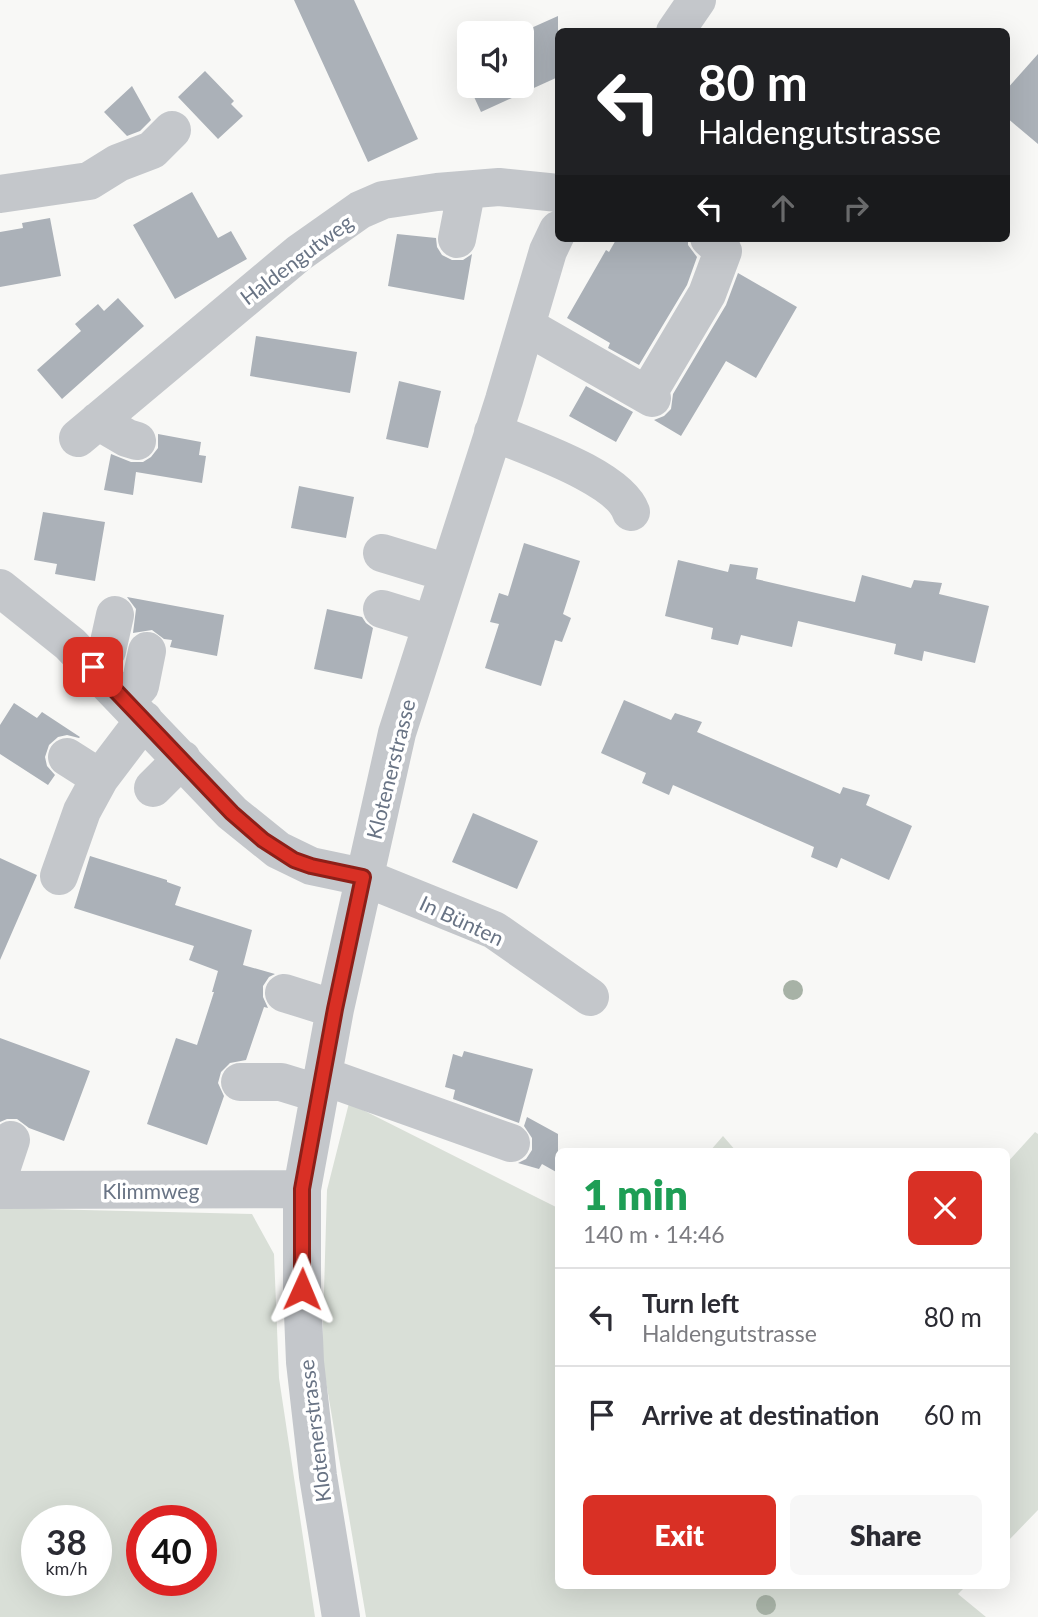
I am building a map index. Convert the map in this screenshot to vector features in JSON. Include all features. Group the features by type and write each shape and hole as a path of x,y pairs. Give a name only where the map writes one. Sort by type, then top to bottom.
{"street":[{"path":"678,28 697,0"},
{"path":"22,201 89,181 118,163 152,150 172,131"},
{"name":"Haldengutweg","path":"137,441 88,429 299,253 360,209 383,200 464,190 518,188 555,193"},
{"path":"457,239 464,190"},
{"name":"Klotenerstrasse","path":"341,1617 317,1476 305,1362 302,1189 335,1009 397,733 548,251 555,236"},
{"path":"526,326 649,397 707,293 723,251 713,242"},
{"path":"493,432 598,478 616,490 632,512"},
{"path":"382,554 448,573"},
{"name":"In Bünten","path":"0,589 51,628 93,667 232,813 278,850 311,866 363,877 494,930 590,997"},
{"path":"382,609 431,624"},
{"path":"93,667 107,652 115,615"},
{"path":"59,876 82,810 135,710 147,650"},
{"path":"67,757 100,778"},
{"path":"153,788 182,759"},
{"path":"284,993 335,1009"},
{"path":"240,1082 322,1085 510,1143"},
{"name":"Klimmweg","path":"0,1190 302,1189"}],"shaded area":[{"path":"349,1103 555,1206 555,1589 963,1589 958,1594 986,1617 366,1617 322,1358 327,1190"},
{"path":"1035,1132 1038,1134 1038,1510 1010,1539 1010,1160"},
{"path":"723,1136 733,1148 713,1148"},
{"path":"0,1208 252,1214 274,1254 279,1378 315,1617 0,1617"}],"building":[{"path":"294,0 354,0 418,139 368,162"},
{"path":"558,16 558,28 555,28 555,78 534,88 534,27"},
{"path":"1038,54 1038,144 1010,120 1010,86"},
{"path":"205,71 234,101 231,104 243,116 218,139 178,97"},
{"path":"132,86 151,120 140,131 127,136 104,112"},
{"path":"475,98 512,98 481,112"},
{"path":"192,192 218,238 231,231 247,259 175,299 133,225"},
{"path":"50,218 61,276 0,287 0,232 23,228 22,223"},
{"path":"397,234 436,238 442,255 452,260 463,260 472,254 464,300 388,286"},
{"path":"615,242 688,242 697,257 687,285 639,365 608,348 610,343 567,318 606,250 609,252"},
{"path":"738,273 797,307 756,378 726,361 681,436 654,420 671,409 673,394 726,305"},
{"path":"118,298 144,326 62,399 37,370 81,331 75,324 98,304 104,311"},
{"path":"256,336 357,352 350,393 250,376"},
{"path":"399,381 441,391 428,448 386,439"},
{"path":"586,386 633,412 616,442 569,416"},
{"path":"158,434 201,442 199,455 206,456 202,483 136,472 133,495 104,490 111,454 131,462 143,462 158,448"},
{"path":"299,486 354,497 346,538 291,528"},
{"path":"43,512 105,522 95,581 55,574 57,564 34,560"},
{"path":"524,543 580,561 563,614 571,618 562,642 555,640 541,686 485,668 499,624 490,622 499,593 508,596"},
{"path":"678,560 728,572 730,564 758,568 756,579 855,602 862,575 911,588 914,580 942,583 939,594 989,606 975,663 924,651 922,661 894,654 896,644 798,621 792,647 741,635 738,645 711,639 713,628 665,616"},
{"path":"127,597 224,615 217,656 170,647 172,640 164,639 152,630 133,633 136,609"},
{"path":"327,609 362,617 373,628 362,679 314,669"},
{"path":"624,700 671,720 675,713 702,722 697,732 840,794 843,787 870,795 866,805 912,826 889,880 841,858 837,868 811,857 814,847 673,785 669,795 642,783 646,773 601,753"},
{"path":"14,703 37,718 42,712 80,737 58,737 49,745 45,757 47,766 55,775 48,785 0,754 0,725"},
{"path":"473,813 538,841 517,889 452,862"},
{"path":"90,856 167,880 181,887 175,905 252,930 243,965 275,974 269,977 263,986 263,997 268,1008 264,1007 246,1060 230,1063 221,1072 218,1083 224,1096 207,1145 147,1124 176,1038 197,1045 218,971 189,960 194,946 74,908"},
{"path":"0,858 37,875 0,960"},
{"path":"0,1038 90,1071 64,1141 29,1128 17,1119 0,1122"},
{"path":"464,1051 533,1069 519,1123 453,1099 455,1090 445,1087 453,1054 462,1057"},
{"path":"527,1117 558,1134 555,1171 542,1164 539,1169 518,1163 526,1159 532,1150 532,1138 524,1126"}],"route":[{"path":"93,667 232,813 263,840 294,860 363,877 335,1009 302,1189 302,1289"}]}
